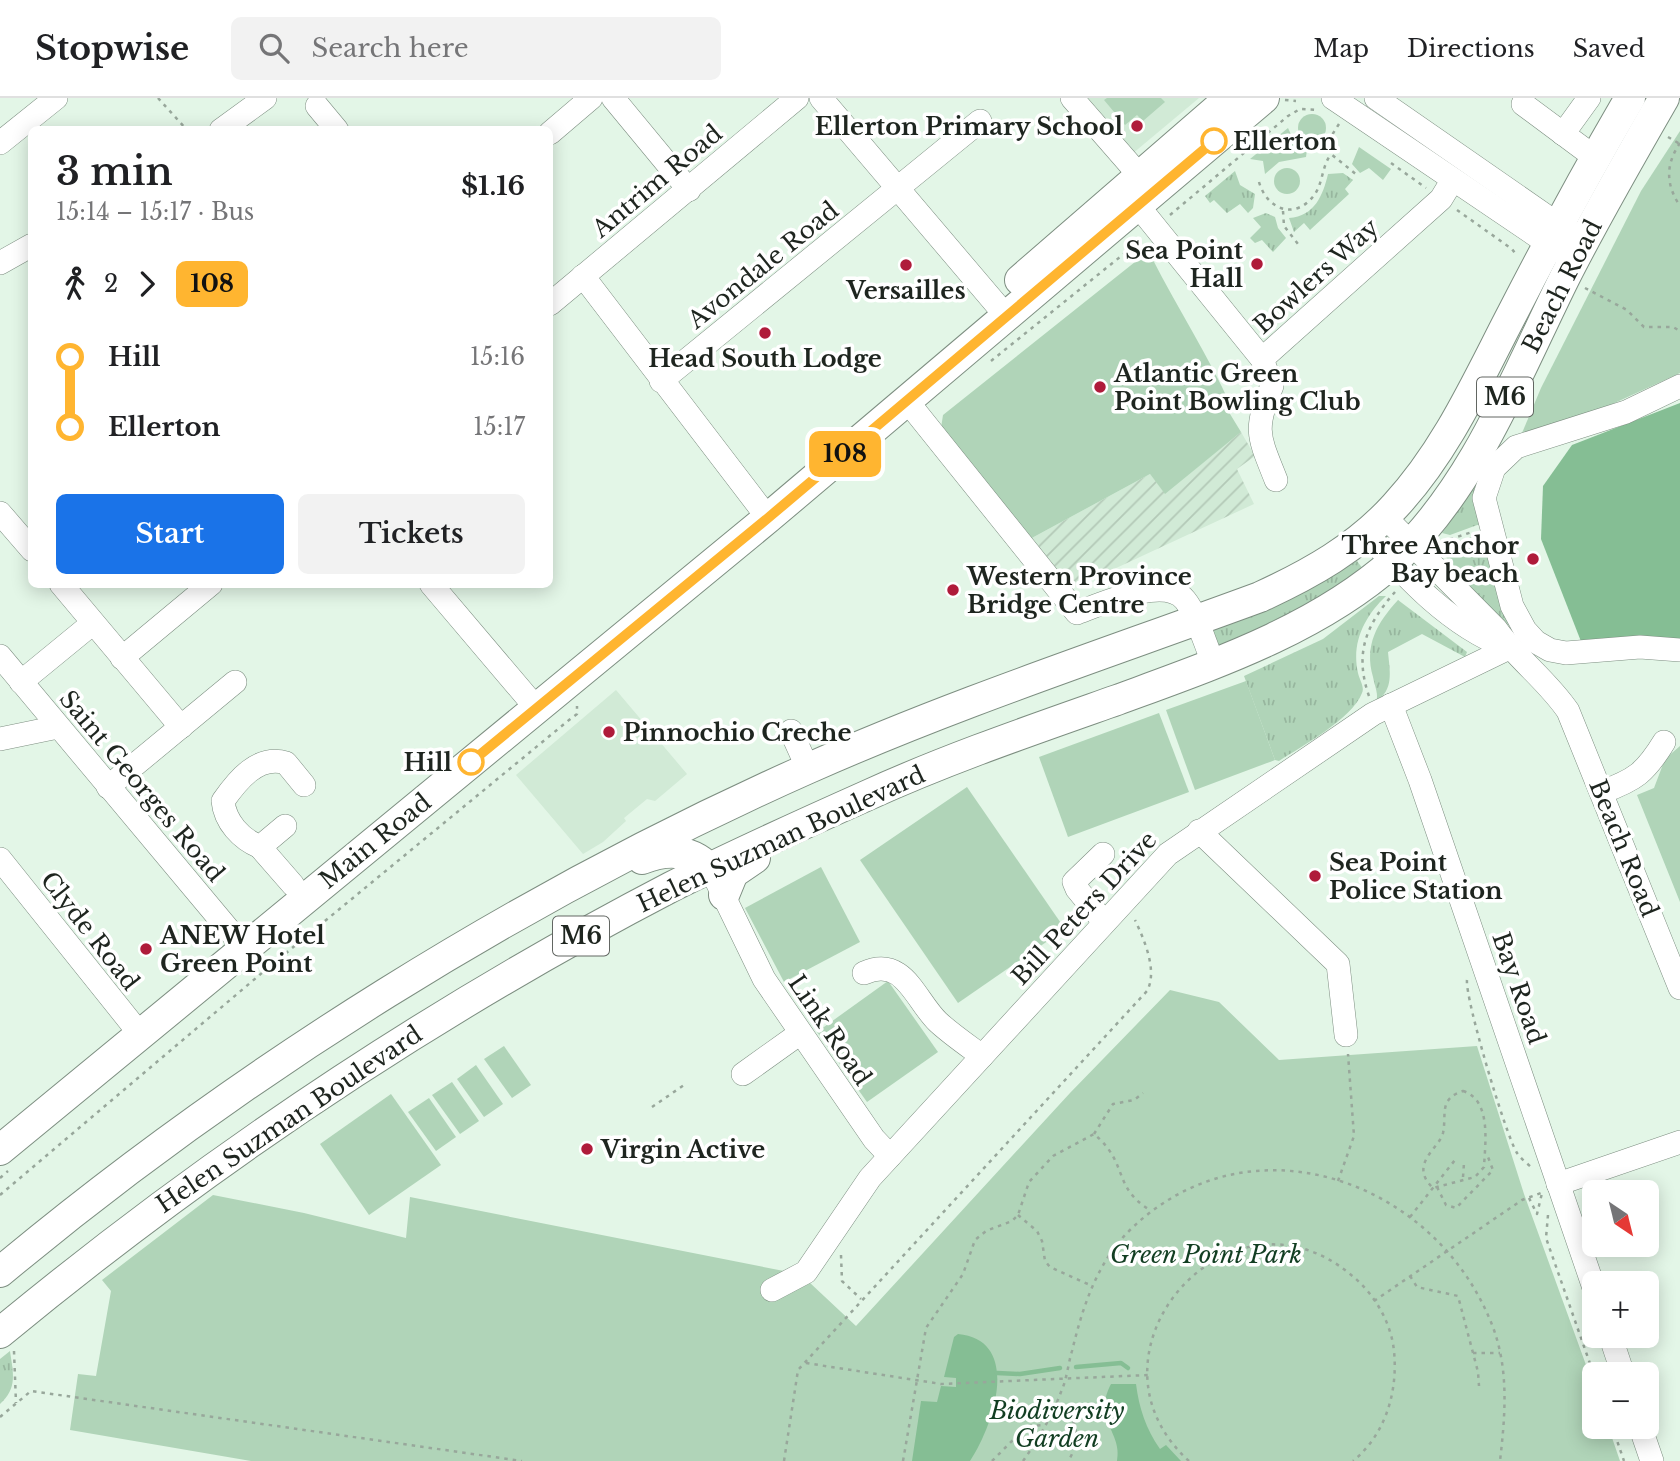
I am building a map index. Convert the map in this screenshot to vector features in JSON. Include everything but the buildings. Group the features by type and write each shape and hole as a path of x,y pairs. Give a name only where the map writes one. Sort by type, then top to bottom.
{"main road":[{"name":"Main Road","path":"761,510 907,401 1140,176 1230,98"},
{"name":"Main Road","path":"0,1150 134,1028 1000,310 1139,206 1264,98"},
{"name":"Beach Road","path":"1402,552 1447,498 1476,453 1580,250 1664,98"},
{"name":"Beach Road","path":"1376,525 1428,466 1452,429 1624,107"},
{"name":"Helen Suzman Boulevard","path":"0,1272 74,1210 185,1127 313,1041 464,948 620,860 807,769 962,704 1194,621 1300,578 1349,548 1376,525"},
{"name":"Helen Suzman Boulevard","path":"9,1338 161,1205 334,1083 471,999 673,886 871,793 988,745 1214,664 1322,612 1402,552"},
{"name":"Main Road","path":"238,942 293,885 530,701"},
{"path":"724,895 729,878 740,867 829,824 871,793"},
{"path":"464,948 530,919 655,854 672,852 695,856 710,869"},
{"name":"Main Road","path":"0,1128 134,1028"}],"street":[{"path":"0,142 56,98"},
{"path":"227,126 265,98"},
{"path":"553,131 591,98"},
{"path":"613,98 689,190"},
{"name":"Antrim Road","path":"553,301 797,98"},
{"path":"821,98 1000,310"},
{"path":"1072,98 1140,176"},
{"path":"1376,98 1553,236"},
{"path":"1563,134 1589,98 1624,107"},
{"path":"1523,104 1597,159"},
{"path":"317,106 334,126"},
{"path":"1331,108 1447,190 1580,250"},
{"name":"Avondale Road","path":"661,381 980,121"},
{"name":"Bowlers Way","path":"1139,206 1262,359 1422,216 1447,190"},
{"path":"0,263 28,247"},
{"path":"583,276 761,510"},
{"path":"1262,359 1272,386 1259,415 1259,436 1276,480"},
{"path":"1680,386 1626,412 1516,447 1502,458 1486,488 1484,498 1489,526 1512,606 1525,631 1536,642 1550,650 1566,653 1640,647 1680,650"},
{"path":"907,401 1077,612 1153,590 1175,592 1185,600 1214,664"},
{"path":"0,513 28,545"},
{"name":"Beach Road","path":"1376,525 1402,552 1496,629 1509,648 1554,690 1568,710 1680,988"},
{"path":"64,588 181,727"},
{"path":"122,658 206,588"},
{"path":"434,588 530,701"},
{"path":"21,682 93,623"},
{"name":"Bill Peters Drive","path":"772,1290 806,1272 858,1194 890,1156 1168,853 1373,714 1382,704 1509,648"},
{"name":"Saint Georges Road","path":"0,656 238,942"},
{"path":"108,787 236,682"},
{"name":"Bay Road","path":"1382,704 1420,780 1546,1190 1586,1271"},
{"path":"0,739 58,727"},
{"path":"791,732 807,769"},
{"path":"1602,792 1625,784 1647,770 1664,742"},
{"path":"293,885 260,847 248,842 224,815 223,801 233,786 257,765 270,761 286,763 304,785"},
{"path":"260,847 285,826"},
{"path":"1199,831 1338,964 1347,1045"},
{"path":"1103,854 1074,882 1104,922"},
{"name":"Clyde Road","path":"0,859 134,1028"},
{"name":"Link Road","path":"710,869 764,979 799,1034 874,1139 890,1156"},
{"name":"Link Road","path":"673,886 708,890 737,928"},
{"path":"864,973 884,968 901,974 936,1020 982,1056"},
{"path":"743,1073 799,1034"},
{"path":"1546,1190 1680,1142"},
{"path":"1644,1439 1652,1461"}],"path":[{"path":"158,98 183,126"},
{"path":"1299,98 1296,101 1300,109"},
{"path":"1331,108 1339,124 1349,132"},
{"path":"1259,182 1262,195 1271,205 1283,211 1296,209 1309,201 1317,191 1324,163 1331,153 1332,135 1339,124"},
{"path":"1668,137 1680,144 1669,167 1669,185 1680,206"},
{"path":"1331,153 1357,175"},
{"path":"1390,162 1447,190 1512,249 1516,256"},
{"path":"1283,211 1284,226 1298,244"},
{"path":"1585,288 1627,310 1644,327 1673,327 1680,331"},
{"path":"1442,543 1489,526"},
{"path":"1382,704 1364,682 1361,650 1366,631 1376,613 1395,592"},
{"path":"0,1195 262,972 569,720 578,711 575,703"},
{"path":"784,1461 798,1370 851,1316 861,1299 1147,991 1151,984 1151,967 1133,911"},
{"path":"1467,975 1466,992 1489,1074 1517,1153 1535,1171"},
{"path":"1338,1181 1354,1136 1347,1045"},
{"path":"652,1107 687,1083"},
{"path":"1435,1187 1479,1174 1484,1157 1482,1112 1471,1094 1460,1092 1447,1103 1442,1115 1443,1134 1425,1159 1425,1175 1446,1205 1456,1208 1493,1170 1488,1157 1484,1157"},
{"path":"903,1461 926,1328 963,1274 975,1240 986,1231 1012,1221 1018,1215 1029,1182 1038,1169 1058,1151 1094,1134 1113,1104 1134,1100 1143,1093"},
{"path":"1094,1134 1117,1159 1130,1197 1151,1211"},
{"path":"1410,1217 1455,1160"},
{"path":"1463,1178 1464,1163"},
{"path":"1023,1461 1056,1403 1091,1286 1107,1258 1129,1231 1151,1211 1184,1191 1231,1173 1283,1168 1338,1181 1374,1195 1410,1217 1448,1251 1469,1280 1494,1329 1500,1353 1506,1390 1500,1461"},
{"path":"1527,1198 1530,1198 1537,1214 1546,1190"},
{"path":"1374,1301 1527,1198 1546,1190"},
{"path":"1548,1211 1546,1238 1589,1362"},
{"path":"1018,1215 1037,1231 1042,1241 1045,1261 1050,1267 1091,1286"},
{"path":"1189,1461 1173,1444 1158,1420 1148,1375 1152,1337 1166,1304 1189,1277 1227,1253 1268,1245 1290,1246 1319,1254 1340,1265 1361,1283 1385,1318 1393,1343 1395,1370 1392,1396 1374,1438 1353,1461"},
{"path":"840,1252 842,1281 861,1299"},
{"path":"1410,1276 1417,1287 1458,1296 1479,1386"},
{"path":"9,1338 16,1403"},
{"path":"1473,1353 1500,1353"},
{"path":"805,1363 941,1384 1148,1375"},
{"path":"0,1417 31,1391 522,1461"},
{"path":"1056,1403 1069,1412 1076,1428 1076,1447 1068,1461"},
{"path":"992,1461 1027,1426 1045,1425"},
{"path":"1616,1439 1623,1461"}],"shaded area":[{"name":"Ellerton Primary School","path":"1085,98 1199,98 1132,154"},
{"path":"1680,403 1680,641 1582,644 1541,539 1543,486 1572,445"},
{"path":"1241,432 1255,456 1237,469 1254,504 1071,589 1030,539 1150,474 1165,493"},
{"name":"Pinnochio Creche","path":"616,690 687,774 655,801 647,799 624,818 626,821 603,842 583,854 516,775"},
{"path":"958,1334 978,1340 991,1352 996,1368 997,1387 987,1428 970,1461 912,1461 921,1401 937,1402 941,1386 956,1387 956,1378 944,1377 954,1337"},
{"path":"1111,1384 1136,1384 1144,1418 1155,1441 1160,1449 1166,1445 1181,1461 1117,1461 1116,1442 1105,1407"}],"green space":[{"path":"1161,98 1165,102 1143,121 1137,115 1125,125 1104,100"},
{"path":"1312,114 1322,118 1326,128 1322,138 1312,142 1302,138 1298,128 1302,118"},
{"path":"1288,128 1295,143 1307,150 1306,157 1279,162 1265,174 1263,161 1250,159"},
{"path":"1680,131 1680,373 1608,406 1522,433 1541,388 1641,191"},
{"path":"1359,147 1391,169 1383,180 1369,168 1360,173 1352,164"},
{"path":"1287,168 1296,172 1300,181 1296,190 1287,194 1278,190 1274,181 1278,172"},
{"path":"1235,171 1240,185 1255,194 1253,208 1248,213 1240,204 1227,213 1214,200 1210,203 1205,196"},
{"path":"1343,173 1353,180 1345,189 1349,194 1310,230 1304,223 1294,232 1289,218 1311,209 1320,197 1328,174"},
{"path":"1266,213 1275,217 1278,228 1286,238 1273,252 1262,240 1255,243 1250,238 1261,227 1253,218"},
{"name":"Atlantic Green Point Bowling Club","path":"1145,254 1152,258 1203,350 1231,406 1227,409 1241,432 1165,494 1150,474 1030,539 941,428 943,415"},
{"path":"1475,486 1480,524 1450,535 1442,533"},
{"path":"1483,533 1514,630 1481,599 1442,552 1448,545"},
{"path":"1357,561 1363,569 1312,605 1220,649 1210,631"},
{"path":"1379,596 1386,596 1366,621 1358,640 1356,662 1363,691 1357,703 1325,731 1279,761 1275,760 1244,676 1323,639"},
{"path":"1398,600 1467,652 1465,657 1422,634 1388,652 1388,686 1376,702 1371,645 1378,626"},
{"path":"1246,681 1275,760 1195,790 1166,710"},
{"path":"1159,713 1189,792 1068,837 1039,757"},
{"path":"1680,746 1680,902 1637,795 1654,788 1665,759"},
{"path":"967,787 1065,929 958,1003 860,860"},
{"path":"821,867 860,942 784,982 745,908"},
{"path":"888,981 938,1052 867,1102 817,1032"},
{"name":"Green Point Park","path":"1170,990 1219,1002 1279,1060 1477,1046 1524,1194 1585,1362 1582,1362 1582,1439 1612,1439 1620,1461 251,1461 70,1430 78,1374 96,1376 111,1291 102,1280 213,1195 304,1213 406,1238 410,1197 789,1272 809,1282 856,1326 1070,1093"},
{"path":"504,1046 531,1085 512,1098 484,1059"},
{"path":"476,1065 503,1104 484,1117 457,1079"},
{"path":"452,1082 479,1121 460,1134 432,1095"},
{"path":"391,1094 441,1165 369,1215 320,1144"},
{"path":"429,1098 456,1137 436,1151 408,1112"},
{"path":"10,1351 12,1386 0,1404 0,1359"}],"waterway":[{"path":"1076,1367 1121,1363 1128,1368"},
{"path":"997,1373 1020,1374 1060,1368"}],"bus line":[{"name":"108","path":"471,762 768,518 1214,141"}],"place":[{"name":"Ellerton Primary School","path":"1137,126"},
{"name":"Ellerton","path":"1214,141"},
{"name":"Sea Point Hall","path":"1257,264"},
{"name":"Versailles","path":"906,265"},
{"name":"Head South Lodge","path":"765,333"},
{"name":"Atlantic Green Point Bowling Club","path":"1100,387"},
{"name":"Three Anchor Bay beach","path":"1533,559"},
{"name":"Western Province Bridge Centre","path":"953,590"},
{"name":"Pinnochio Creche","path":"609,732"},
{"name":"Hill","path":"471,762"},
{"name":"Sea Point Police Station","path":"1315,876"},
{"name":"ANEW Hotel Green Point","path":"146,949"},
{"name":"Virgin Active","path":"587,1149"}],"park label":[{"name":"Biodiversity Garden","path":"1057,1424"}]}
